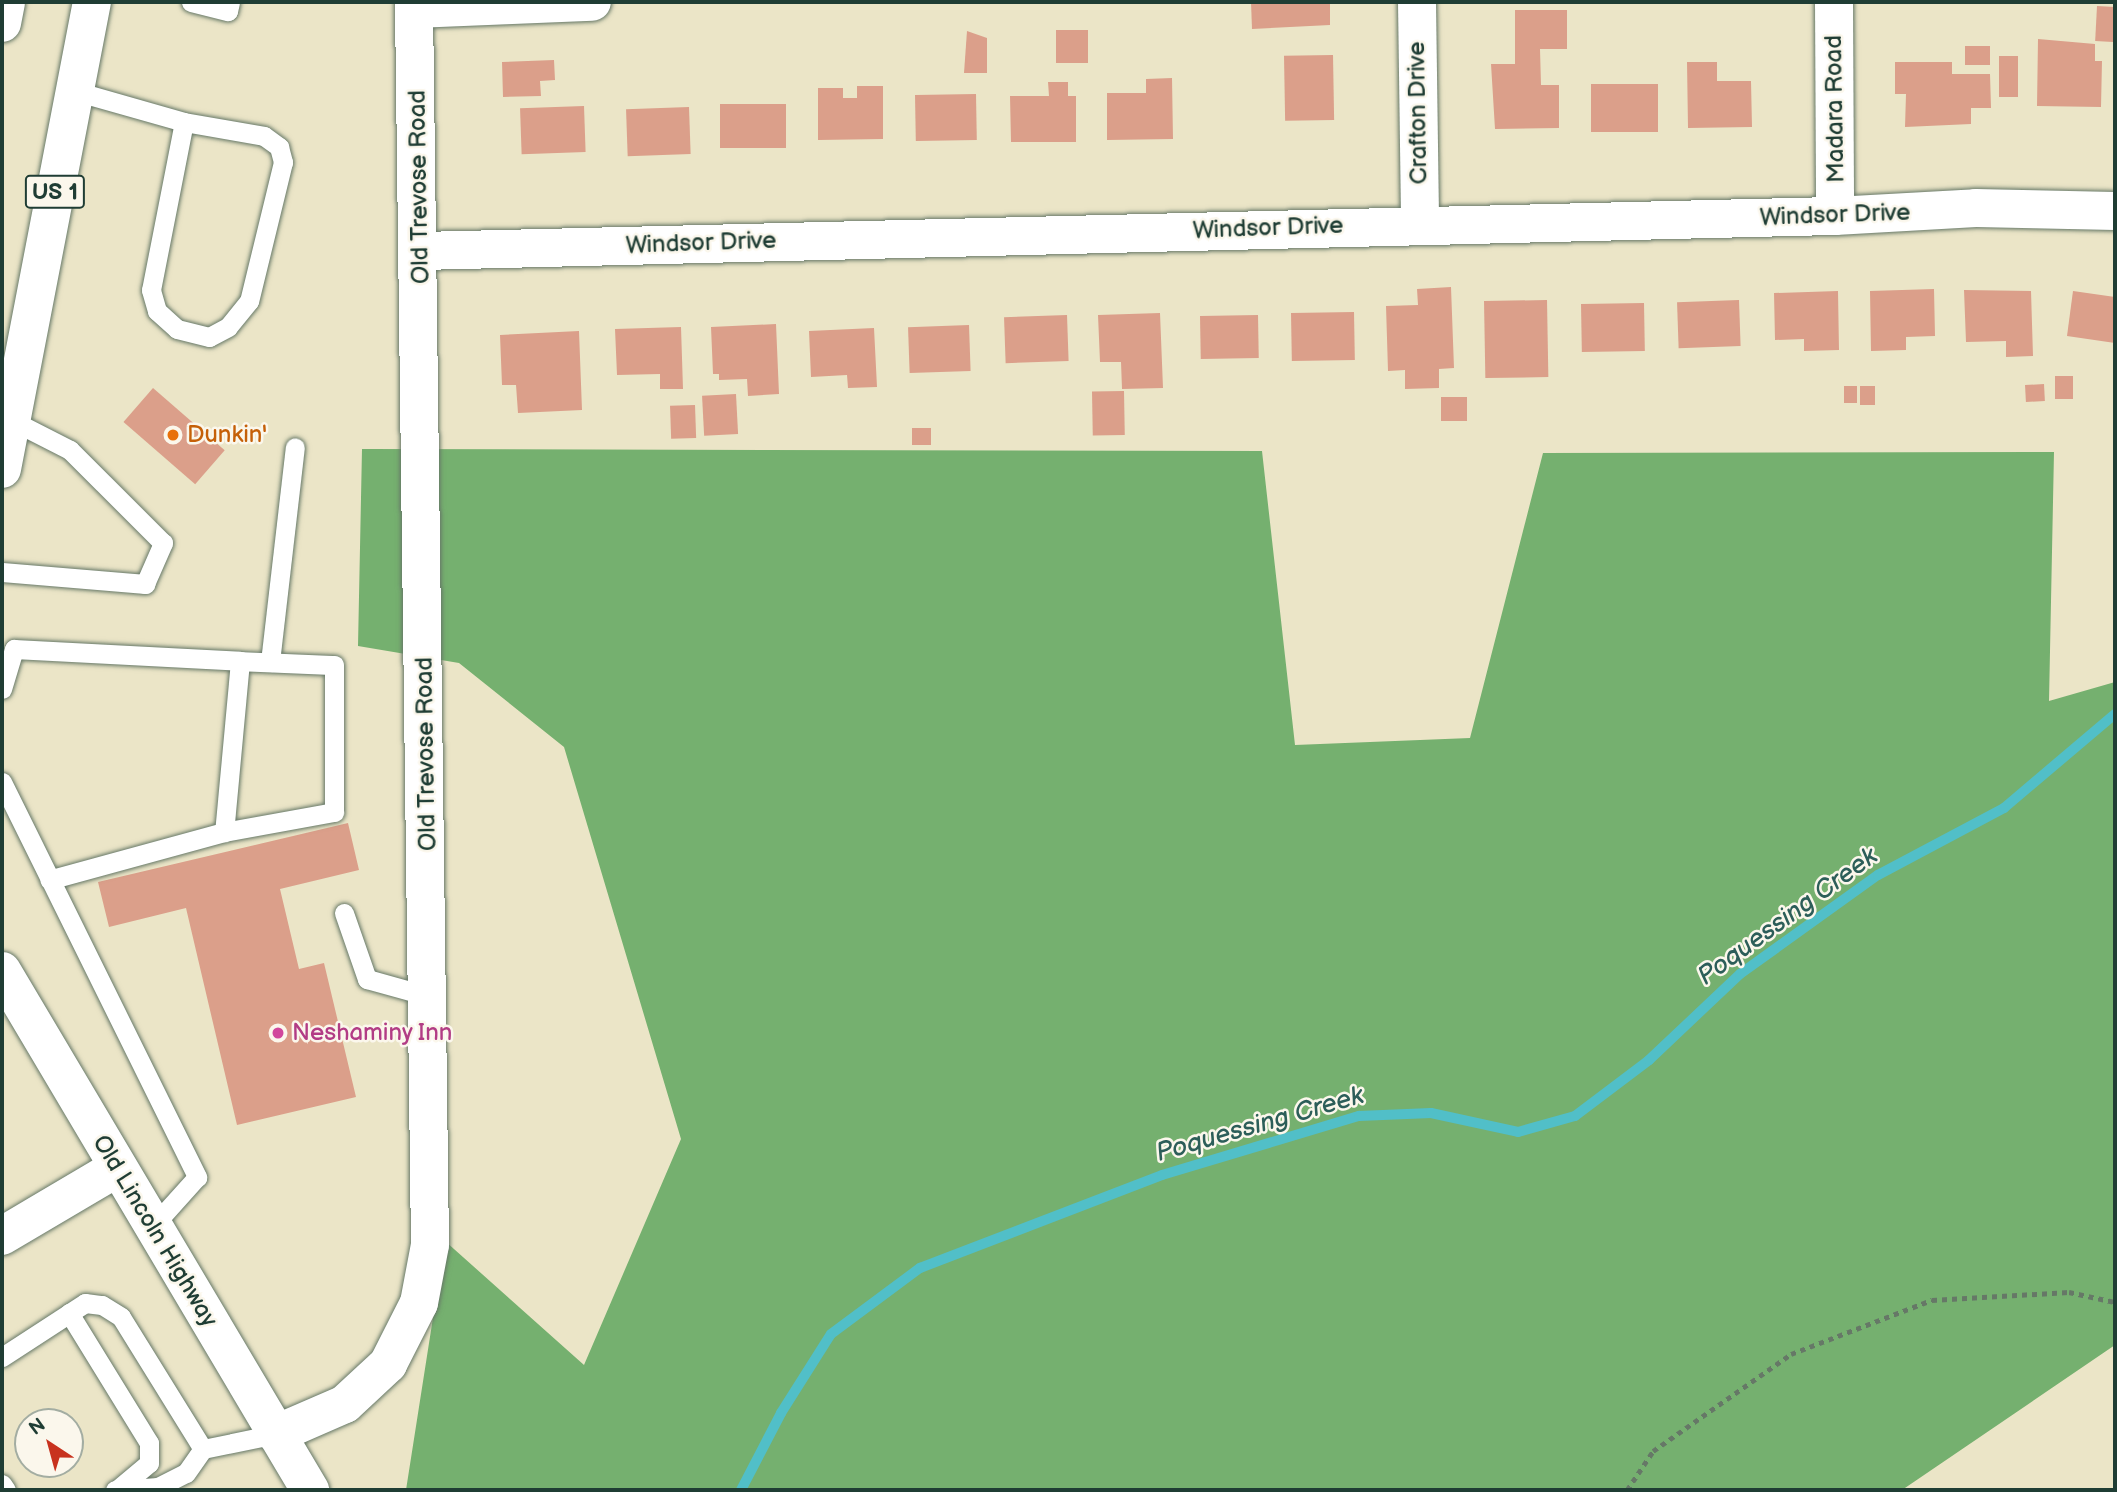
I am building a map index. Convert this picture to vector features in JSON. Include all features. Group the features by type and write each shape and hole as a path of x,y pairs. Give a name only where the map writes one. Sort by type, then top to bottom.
{"main road":[{"path":"2,23 6,2"},
{"name":"US 1","path":"2,468 92,2"},
{"path":"414,5 592,2"},
{"name":"Crafton Drive","path":"1417,2 1420,223"},
{"name":"Madara Road","path":"1834,2 1836,216"},
{"name":"Old Trevose Road","path":"276,1434 316,1419 369,1386 406,1336 419,1303 430,1245 421,251 414,5"},
{"name":"Windsor Drive","path":"421,251 1420,223 1836,216 1976,208 2115,211"},
{"name":"Old Lincoln Highway","path":"2,971 310,1490"},
{"path":"2,1236 117,1168"}],"lane":[{"path":"191,2 228,11 230,2"},
{"path":"75,91 184,122 264,136 279,147 283,162 250,301 228,327 209,337 177,329 157,311 151,290 184,122"},
{"path":"2,572 145,584 163,543 70,450 11,420"},
{"path":"270,662 295,447"},
{"path":"2,689 14,649 334,665 334,812 224,832 49,880"},
{"path":"224,832 240,661"},
{"path":"2,782 197,1177 152,1227"},
{"path":"345,913 367,979 428,996"},
{"path":"2,1357 85,1303 102,1305 121,1317 203,1449"},
{"path":"69,1313 149,1443 149,1463 117,1489"},
{"path":"117,1489 158,1487 186,1473 203,1449 276,1434"},
{"path":"2,1485 6,1490"}],"path":[{"path":"1627,1490 1653,1451 1791,1353 1932,1300 2069,1292 2115,1301"}],"green space":[{"path":"362,449 1262,451 1295,745 1470,738 1543,453 2054,452 2049,701 2115,682 2115,1345 1902,1490 406,1490 445,1241 584,1365 681,1139 564,747 459,663 358,646"}],"building":[{"path":"1251,2 1330,2 1330,25 1252,29"},
{"path":"2097,6 2115,7 2113,42 2095,41"},
{"path":"1515,10 1567,10 1567,49 1540,49 1541,85 1559,85 1559,128 1495,129 1491,64 1515,64"},
{"path":"1056,30 1088,30 1088,63 1056,63"},
{"path":"967,31 987,38 987,73 964,73"},
{"path":"2038,39 2095,44 2095,61 2102,61 2101,107 2037,106"},
{"path":"1965,46 1990,46 1990,65 1965,65"},
{"path":"1333,55 1334,120 1285,121 1284,56"},
{"path":"1999,56 2018,56 2018,97 1999,97"},
{"path":"554,60 555,80 540,81 541,96 503,97 502,62"},
{"path":"1687,62 1717,62 1717,81 1751,81 1752,127 1688,128"},
{"path":"1895,62 1952,62 1952,74 1990,74 1991,108 1971,108 1971,124 1905,127 1906,94 1895,94"},
{"path":"1172,78 1173,139 1107,140 1107,93 1146,93 1146,79"},
{"path":"1048,82 1068,82 1068,96 1076,96 1076,142 1011,142 1010,96 1049,96"},
{"path":"1591,84 1658,84 1658,132 1591,132"},
{"path":"857,86 883,86 883,139 818,140 818,88 843,88 843,98 857,98"},
{"path":"976,94 977,140 916,141 915,95"},
{"path":"720,104 786,104 786,148 720,148"},
{"path":"584,106 586,152 522,154 520,108"},
{"path":"689,107 691,154 628,156 626,109"},
{"path":"1451,287 1454,368 1439,369 1439,388 1405,389 1405,370 1388,371 1386,306 1418,305 1417,289"},
{"path":"1934,289 1935,336 1906,337 1906,350 1871,351 1870,291"},
{"path":"1964,290 2031,291 2033,356 2006,357 2006,341 1966,342"},
{"path":"1838,291 1839,350 1804,351 1804,339 1775,340 1774,293"},
{"path":"2073,291 2115,297 2115,343 2067,336"},
{"path":"1547,300 1548,377 1485,378 1484,301"},
{"path":"1739,300 1741,346 1679,348 1677,302"},
{"path":"1644,303 1645,351 1582,352 1581,304"},
{"path":"1354,312 1355,360 1292,361 1291,313"},
{"path":"1160,313 1163,388 1122,389 1121,362 1100,362 1098,315"},
{"path":"1067,315 1069,361 1006,363 1004,317"},
{"path":"1258,315 1259,358 1201,359 1200,316"},
{"path":"776,324 779,394 748,396 747,379 719,380 719,374 713,374 711,327"},
{"path":"969,325 971,371 910,373 908,327"},
{"path":"681,327 683,389 660,389 660,374 617,375 615,329"},
{"path":"874,328 877,387 848,388 847,375 811,377 809,331"},
{"path":"579,331 582,410 518,413 516,385 502,385 500,335"},
{"path":"2055,376 2073,376 2073,399 2055,399"},
{"path":"2044,384 2045,401 2026,402 2025,385"},
{"path":"1844,386 1857,386 1857,403 1844,403"},
{"path":"1860,386 1875,386 1875,405 1860,405"},
{"name":"Dunkin'","path":"153,388 225,450 195,484 123,422"},
{"path":"1124,391 1125,435 1093,436 1092,392"},
{"path":"736,394 738,434 704,436 702,396"},
{"path":"1441,397 1467,397 1467,421 1441,421"},
{"path":"695,405 696,438 671,439 670,406"},
{"path":"912,428 931,428 931,445 912,445"},
{"name":"Neshaminy Inn","path":"348,823 359,870 280,889 299,969 324,963 356,1097 237,1125 186,908 109,927 98,882"}],"waterway":[{"name":"Poquessing Creek","path":"741,1490 781,1413 831,1334 920,1268 1162,1175 1359,1116 1431,1113 1518,1132 1575,1116 1649,1060 1740,974 1878,875 2004,808 2115,714"}],"place":[{"name":"Dunkin'","path":"173,435"},
{"name":"Neshaminy Inn","path":"278,1033"}]}
